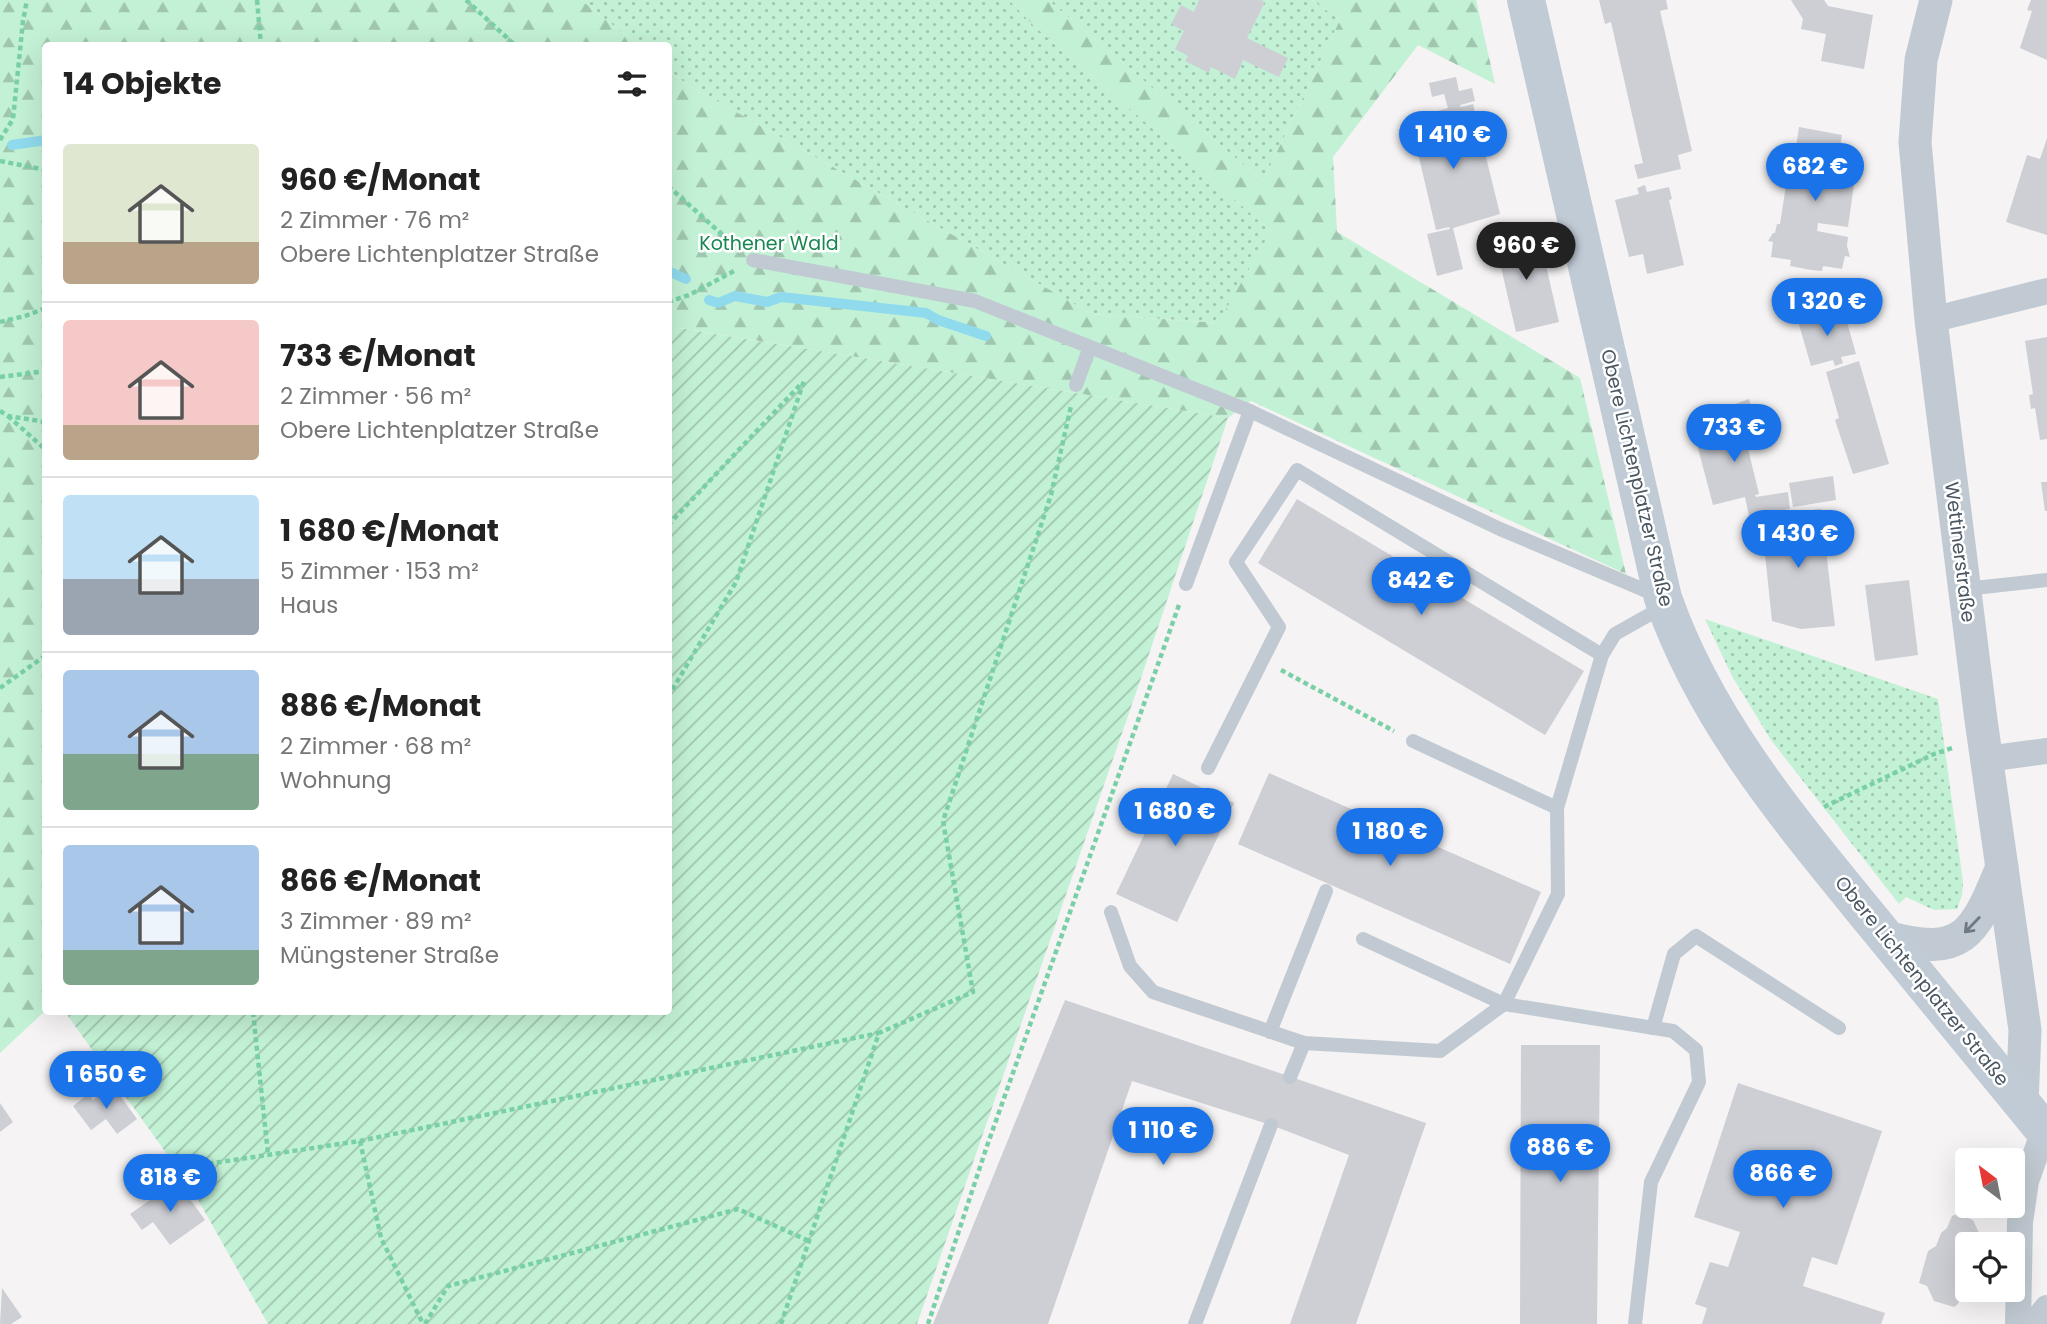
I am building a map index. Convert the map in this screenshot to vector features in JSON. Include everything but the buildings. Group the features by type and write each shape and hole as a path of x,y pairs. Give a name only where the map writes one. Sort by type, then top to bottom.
{"main road":[{"name":"Obere Lichtenplatzer Straße","path":"1526,0 1664,602 1684,650 1716,712 1792,822 2038,1123"}],"street":[{"name":"Wettinerstraße","path":"1936,0 1921,60 1915,142 1931,320 1987,760 2038,1123"},
{"path":"1931,320 2047,291"},
{"path":"1987,760 2047,751"},
{"path":"1886,937 1916,945 1936,946 1952,941 1969,929 1984,912 2003,865"},
{"path":"2018,1324 2020,1222 2038,1123"},
{"path":"2034,1324 2047,1308"}],"lane":[{"path":"753,260 975,301 1250,411 1500,529 1664,602"},
{"path":"1076,386 1090,347"},
{"path":"1186,584 1250,411"},
{"path":"1208,768 1279,627 1236,562 1297,470 1602,655"},
{"path":"1965,589 2047,580"},
{"path":"1111,912 1130,966 1153,992 1304,1043 1440,1051 1504,1004 1558,894 1558,808 1602,655 1615,634 1664,602"},
{"path":"1413,741 1558,808"},
{"path":"1270,1032 1326,891"},
{"path":"1653,1028 1674,954 1696,936 1839,1028"},
{"path":"1363,939 1504,1004 1673,1031 1696,1050 1699,1082 1651,1181 1635,1324"},
{"path":"1290,1077 1304,1043"},
{"path":"1195,1324 1271,1125"}],"path":[{"path":"1,136 13,119 27,0"},
{"path":"257,0 261,42"},
{"path":"466,0 512,42"},
{"path":"0,162 42,169"},
{"path":"672,190 730,243 753,260 689,295 672,301"},
{"path":"0,322 42,310"},
{"path":"0,377 42,372"},
{"path":"672,521 804,381 736,582 672,690"},
{"path":"200,1165 360,1141 879,1033 973,992 943,821 1051,495 1076,386"},
{"path":"0,411 42,446"},
{"path":"8,416 42,421"},
{"path":"928,1324 987,1146 1186,584"},
{"path":"0,688 42,657"},
{"path":"1262,660 1413,741"},
{"path":"1792,822 1934,754 1952,748"},
{"path":"253,1015 268,1154"},
{"path":"781,1324 879,1033"},
{"path":"360,1141 381,1238 424,1324"},
{"path":"424,1324 448,1286 738,1209 809,1241"}],"green space":[{"path":"0,0 581,0 634,42 42,42 42,1014 0,1053"},
{"path":"581,0 1009,0 1032,24 1271,231 1219,323 1092,314 685,83 672,72 672,42 634,42"},
{"name":"Kothener Wald","path":"1009,0 1048,0 1263,181 1340,20 1312,0 1476,0 1495,84 1418,45 1333,157 1337,232 1580,378 1626,574 1251,401 1228,418 680,328 672,336 672,73 685,83 1092,314 1218,323 1271,231 1032,24"},
{"path":"1048,0 1312,0 1340,20 1263,181"},
{"path":"679,328 1228,418 1139,684 917,1324 268,1324 192,1189 67,1015 672,1015 672,335"},
{"path":"1705,619 1938,699 1963,882 1957,909 1934,910 1906,897 1899,904 1771,740 1732,676"}],"waterway":[{"path":"12,145 42,141"},
{"path":"672,273 686,279"},
{"path":"709,300 718,303 735,296 767,302 781,297 926,313 938,320 986,336"}]}
